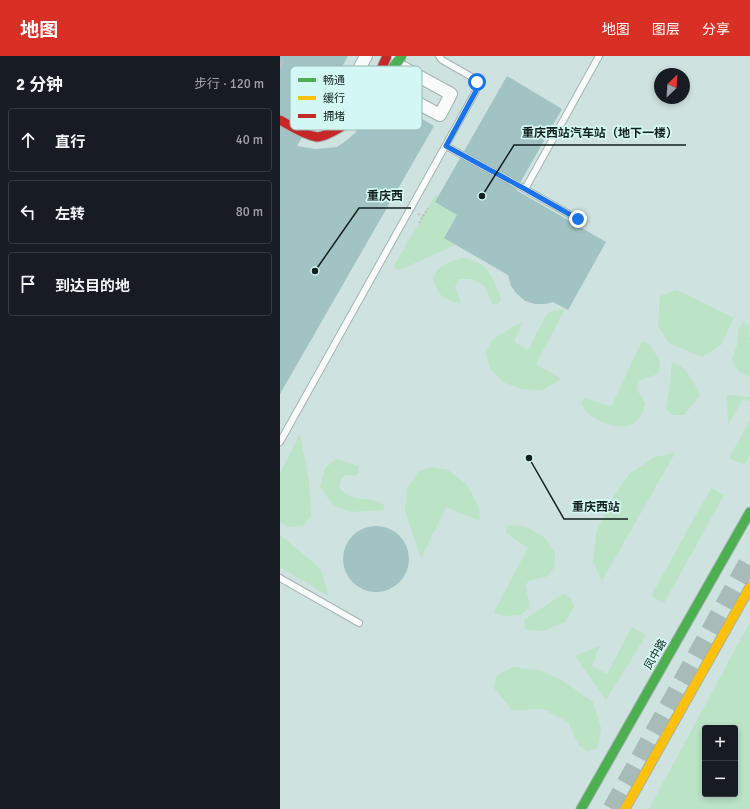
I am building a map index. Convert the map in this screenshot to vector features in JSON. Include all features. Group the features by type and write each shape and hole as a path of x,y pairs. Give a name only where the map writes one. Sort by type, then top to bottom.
{"main road":[{"path":"383,66 388,56"},
{"path":"394,66 402,56"},
{"path":"280,120 290,126"},
{"path":"298,130 318,137 338,130"},
{"name":"凤中路","path":"581,809 750,512"},
{"path":"625,809 750,587"}],"street":[{"path":"361,66 366,56"},
{"path":"394,56 391,61 400,66"},
{"path":"422,78 451,94 440,115 422,105"}],"lane":[{"path":"280,442 476,91 477,82 470,76 442,60 439,56"},
{"path":"525,189 599,56"},
{"path":"446,146 578,219"},
{"path":"280,578 360,623"}],"path":[{"path":"419,223 428,208"}],"green space":[{"path":"436,195 456,205 473,237 397,271 394,265"},
{"path":"463,258 479,263 489,272 501,299 497,305 492,304 486,287 472,279 459,279 455,287 461,304 443,297 440,294 434,281 434,276 437,271 452,261"},
{"path":"677,290 734,318 721,345 702,357 669,343 658,326 660,296"},
{"path":"565,309 536,364 561,379 543,390 522,389 505,383 490,369 486,353 492,340 515,325 522,323 514,342 528,350 548,312"},
{"path":"743,322 750,326 748,337 750,338 750,377 738,371 732,359 738,342 738,330"},
{"path":"642,341 650,345 660,361 658,374 638,381 637,389 645,404 641,416 632,424 626,426 610,425 594,418 583,408 581,402 585,398 611,407"},
{"path":"672,362 677,364 685,371 700,395 684,415 671,415 666,409"},
{"path":"727,395 750,397 750,402 743,399 728,425"},
{"path":"750,420 750,455 744,465 729,458"},
{"path":"300,434 309,481 311,516 304,525 288,527 280,522 280,473"},
{"path":"675,453 602,581 593,562 596,533 612,499 629,474 655,457"},
{"path":"337,459 358,466 359,473 355,476 345,475 341,479 339,487 346,494 356,498 381,503 385,506 383,510 351,512 333,505 320,487 325,468"},
{"path":"431,467 448,470 466,484 479,507 480,521 446,507 421,558 405,511 407,488 418,472"},
{"path":"711,488 724,495 664,603 651,596"},
{"path":"511,525 526,527 545,538 555,553 554,568 546,577 530,580 525,585 530,606 521,615 502,616 494,612 528,548 506,533 506,527"},
{"path":"280,535 321,569 328,596 280,567"},
{"path":"563,594 571,598 574,607 565,622 543,631 525,629 524,620"},
{"path":"750,622 750,809 649,809"},
{"path":"632,627 646,635 606,700 575,656 600,646 592,666 607,674"},
{"path":"513,667 542,671 563,681 593,702 601,728 598,748 588,751 579,746 568,722 543,709 512,710 494,688 496,676"}],"building":[{"path":"280,56 348,56 342,66 290,66 290,130 306,130 297,146 315,149 337,147 357,130 422,130 422,119 434,126 280,394"},
{"path":"507,76 562,109 516,190 606,242 568,310 553,302 546,304 535,304 525,301 511,286 508,275 444,238 457,215 435,202"},
{"path":"376,526 389,529 399,536 406,546 409,559 406,572 399,582 389,589 376,592 363,589 353,582 346,572 343,559 346,546 353,536 363,529"}],"tunnel":[{"path":"612,809 750,559"}],"railway":[{"path":"280,67 286,56"}],"traffic: fast":[{"path":"394,66 402,56"},
{"path":"581,809 750,512"}],"traffic: slow":[{"path":"625,809 750,587"}],"traffic: jam":[{"path":"382,66 387,56"},
{"path":"280,120 290,125"},
{"path":"298,130 317,137 335,130"}],"place":[{"name":"重庆西站汽车站（地下一楼）","path":"482,196"},
{"name":"重庆西","path":"315,271"},
{"name":"重庆西站","path":"529,458"}],"route":[{"path":"477,82 476,91 446,146 578,219"}]}
